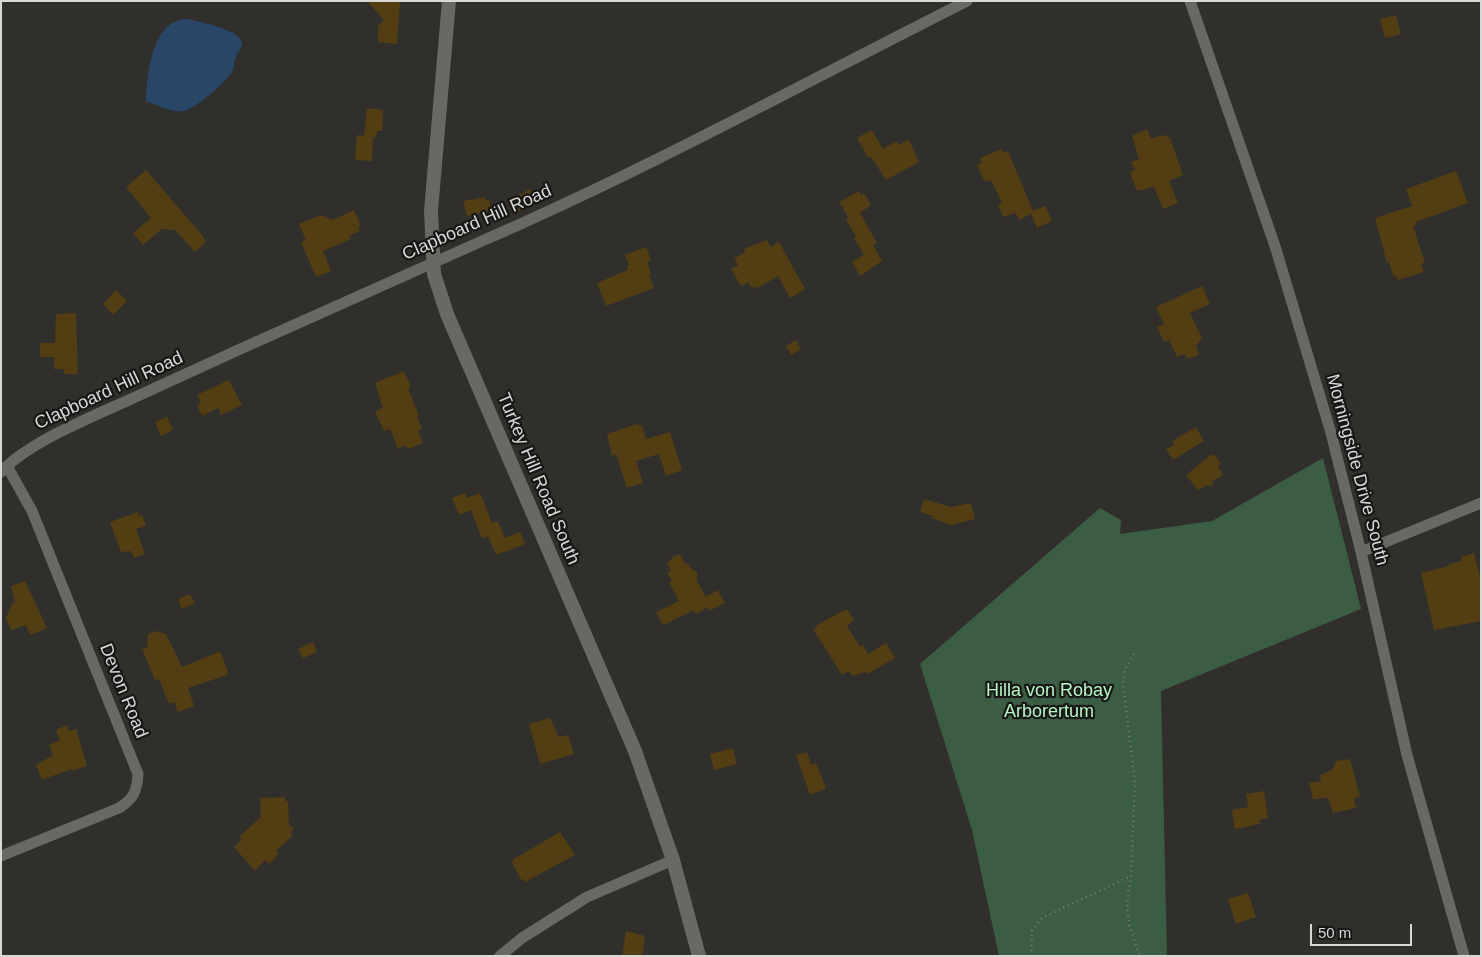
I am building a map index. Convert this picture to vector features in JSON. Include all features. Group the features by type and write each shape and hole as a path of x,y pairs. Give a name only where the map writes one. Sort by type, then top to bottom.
{"street":[{"name":"Turkey Hill Road South","path":"449,1 432,183 432,263 447,314 623,721 674,860 699,956"},
{"name":"Clapboard Hill Road","path":"4,469 25,451 81,423 329,307 432,263 696,140 967,1"},
{"name":"Morningside Drive South","path":"1190,1 1276,246 1331,433 1361,552 1407,755 1464,956"},
{"name":"Devon Road","path":"1,856 119,808 131,800 134,795 137,789 138,774 32,511 4,469"},
{"path":"1361,552 1481,503"},
{"path":"500,956 522,938 587,897 674,860"}],"path":[{"path":"1134,654 1125,669 1123,683 1135,784 1131,876 1127,903 1130,925 1140,956"},
{"path":"1031,956 1032,931 1042,918 1131,876"}],"green space":[{"name":"Hilla von Robay Arborertum","path":"1323,458 1361,609 1161,691 1167,956 999,956 972,830 920,664 1100,508 1121,520 1120,534 1212,521"}],"water":[{"path":"187,19 216,26 231,32 240,39 242,45 234,60 233,70 218,88 195,106 183,111 173,111 146,101 148,77 150,64 159,38 166,28 175,21"}],"building":[{"path":"367,1 400,1 397,44 378,42 378,26 384,20"},
{"path":"1396,15 1401,34 1385,38 1380,19"},
{"path":"367,108 383,110 382,131 377,131 376,137 373,137 372,161 355,160 357,135 364,136"},
{"path":"1147,129 1151,139 1163,135 1170,138 1183,175 1169,181 1178,203 1163,209 1154,187 1137,191 1130,172 1135,170 1131,162 1139,159 1132,136"},
{"path":"872,130 883,149 897,141 899,145 909,139 919,162 886,180 871,157 868,158 857,138"},
{"path":"1001,149 1003,153 1008,151 1033,211 1045,206 1052,221 1037,228 1031,214 1019,220 1016,213 1003,217 998,205 1002,203 991,180 985,182 977,165 982,162 980,158"},
{"path":"146,170 203,236 206,242 195,252 175,230 162,229 143,245 133,233 151,218 126,187"},
{"path":"1456,171 1468,203 1416,222 1417,225 1413,226 1425,263 1421,264 1424,272 1398,280 1396,276 1394,277 1389,262 1387,263 1375,218 1412,206 1406,189"},
{"path":"530,189 537,202 513,214 507,201"},
{"path":"859,191 861,195 864,193 871,205 860,213 877,243 873,245 882,261 860,276 852,262 864,255 854,238 856,237 846,219 848,217 839,202"},
{"path":"485,197 486,201 489,200 492,211 467,216 463,201"},
{"path":"354,210 361,226 358,228 360,231 349,236 351,239 323,251 331,271 316,277 301,242 306,240 299,224 321,215 333,220"},
{"path":"767,240 771,247 779,242 805,289 790,298 778,276 756,289 754,286 752,288 748,282 741,286 731,269 738,265 734,258 745,252 744,249"},
{"path":"646,247 651,260 647,262 651,274 649,275 654,288 606,306 597,283 628,270 627,267 629,265 625,255"},
{"path":"1202,286 1210,304 1190,313 1202,338 1196,346 1199,354 1188,359 1184,354 1177,357 1169,340 1164,342 1157,327 1164,324 1156,307"},
{"path":"116,290 127,301 113,315 103,304"},
{"path":"76,313 78,374 64,374 64,369 54,369 54,357 40,357 40,343 55,343 56,314"},
{"path":"796,340 801,349 791,355 786,346"},
{"path":"404,371 411,387 408,388 419,416 417,417 422,429 418,431 423,443 408,449 406,445 398,449 390,429 384,431 375,412 383,408 375,383"},
{"path":"229,380 242,405 221,415 218,408 202,416 197,405 201,403 197,395"},
{"path":"167,417 173,430 161,436 155,422"},
{"path":"637,424 642,426 646,439 670,432 682,470 666,476 659,454 636,461 643,483 627,488 616,454 612,456 607,434"},
{"path":"1196,427 1204,441 1173,460 1166,449 1174,445 1172,441"},
{"path":"1212,454 1213,456 1215,455 1221,464 1218,466 1223,475 1213,481 1212,486 1207,485 1198,490 1186,475"},
{"path":"465,493 467,498 479,493 492,523 498,521 505,538 520,532 525,544 496,555 488,536 482,539 471,510 459,515 452,498"},
{"path":"924,499 951,507 971,503 975,519 951,525 932,518 933,516 920,512"},
{"path":"138,512 139,516 142,515 146,526 136,529 145,554 134,558 131,551 121,552 110,522"},
{"path":"1474,553 1481,581 1481,621 1434,630 1421,573 1449,566 1449,564 1462,561 1461,557"},
{"path":"680,554 685,564 688,563 691,569 697,572 697,581 706,597 718,590 725,603 709,611 708,607 696,614 694,610 663,625 656,612 679,601 669,582 672,581 667,572 671,571 667,564 674,556"},
{"path":"25,581 47,628 30,635 26,625 11,630 6,618 12,604 15,603 11,586"},
{"path":"190,594 195,603 182,609 178,599"},
{"path":"844,610 848,610 854,620 847,626 860,647 863,645 868,654 886,643 895,658 867,674 866,672 852,676 849,671 842,675 813,629"},
{"path":"154,631 166,634 182,667 218,652 221,653 228,672 227,675 188,688 194,706 178,712 174,702 169,704 159,679 155,680 142,649 147,648 148,635"},
{"path":"313,642 317,652 303,658 298,649"},
{"path":"550,718 559,737 568,735 574,754 540,764 529,724"},
{"path":"67,725 69,731 76,729 87,766 72,771 71,769 42,780 36,765 53,755 49,745 60,740 56,730"},
{"path":"733,748 737,764 714,770 710,754"},
{"path":"807,752 811,765 816,763 826,788 810,795 796,755"},
{"path":"1350,759 1360,796 1354,799 1356,808 1333,813 1328,798 1313,799 1309,783 1321,781 1320,775 1332,770 1336,761"},
{"path":"1264,791 1268,818 1259,820 1260,824 1235,829 1232,810 1248,807 1246,794"},
{"path":"285,797 285,801 288,801 289,825 294,829 291,832 293,835 276,851 279,854 269,864 265,860 255,871 234,847 242,839 239,837 261,817 260,798"},
{"path":"560,832 575,855 525,882 523,879 521,880 512,860"},
{"path":"1248,893 1256,917 1236,924 1228,899"},
{"path":"626,931 645,936 642,956 622,956"}]}
